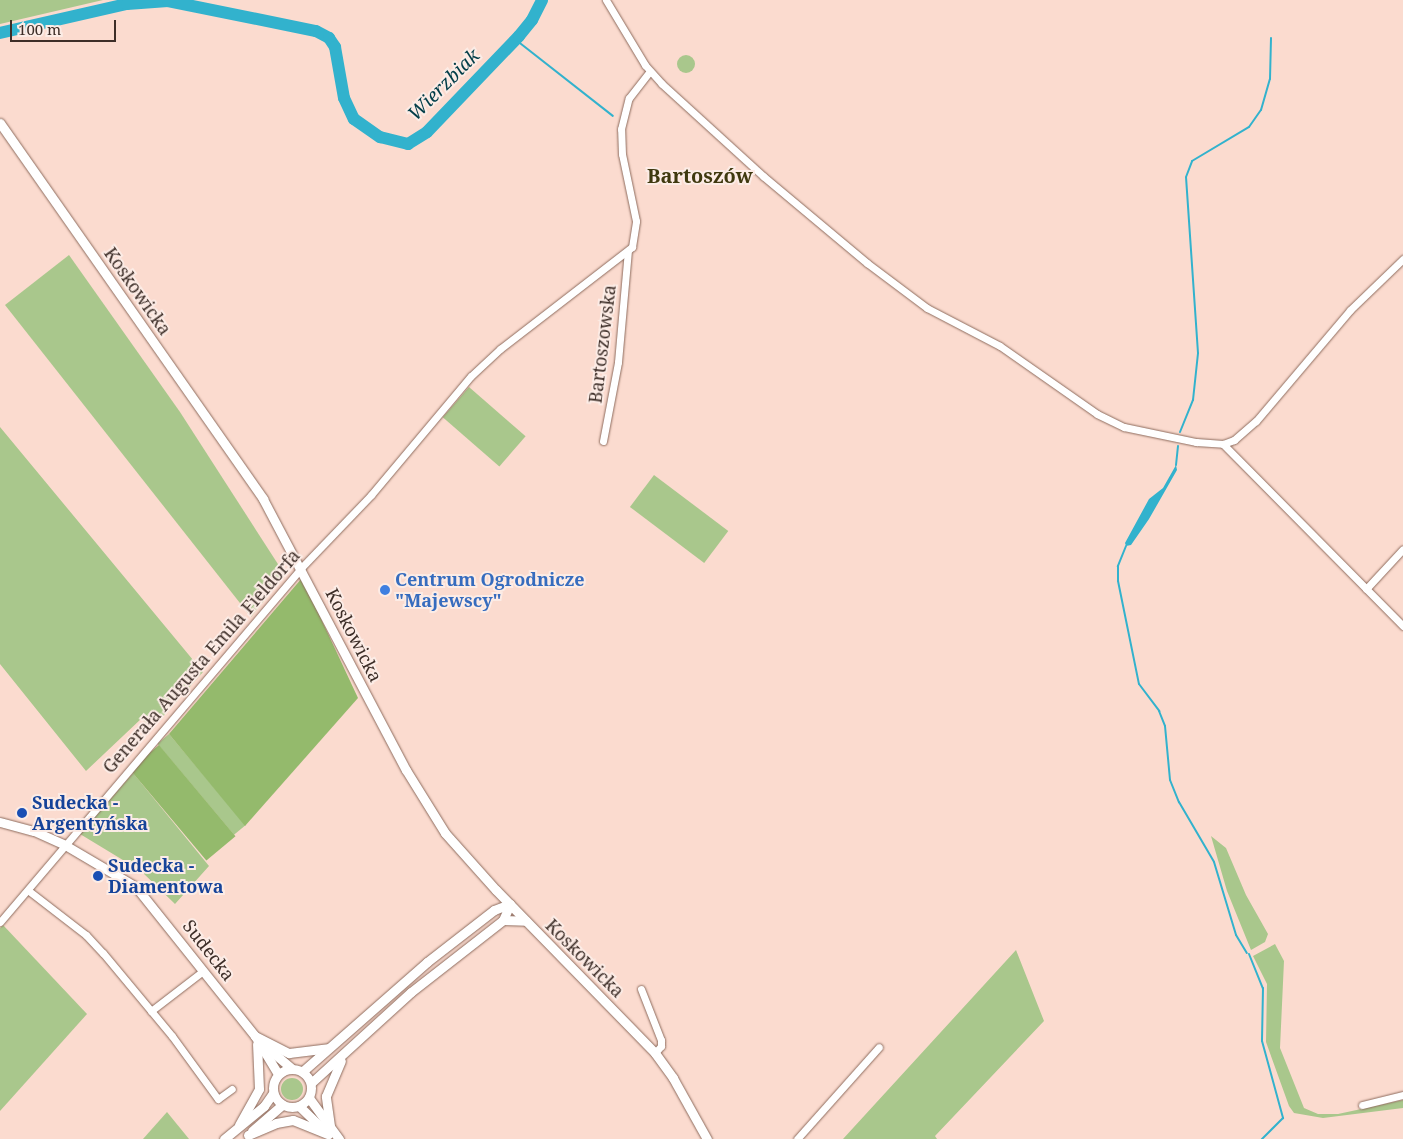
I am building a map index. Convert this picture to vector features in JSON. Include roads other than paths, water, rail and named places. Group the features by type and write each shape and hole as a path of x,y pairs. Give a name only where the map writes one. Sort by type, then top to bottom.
{"street":[{"path":"606,0 650,70 763,176 927,308 1000,346 1111,422 1162,436 1223,444 1403,626"},
{"name":"Bartoszowska","path":"603,440 618,362 628,251 635,242 636,226 622,154 621,129 629,98 650,70"},
{"name":"Koskowicka","path":"0,123 220,434 263,499 427,806 457,848 655,1053 673,1078 707,1139"},
{"name":"Generała Augusta Emila Fieldorfa","path":"0,922 29,891 301,568 392,470 471,376 500,349 628,251"},
{"path":"1223,444 1250,427 1344,317 1403,258"},
{"path":"1366,589 1403,549"},
{"name":"Sudecka","path":"0,822 34,831 66,845 136,887 255,1036 278,1074"},
{"path":"494,910 496,890"},
{"path":"29,891 86,935 151,1010 218,1099 232,1089"},
{"path":"303,1071 427,962 494,910 510,904"},
{"path":"330,1133 309,1098 311,1083 419,986 503,920 510,904"},
{"path":"503,920 526,921"},
{"path":"151,1010 203,971"},
{"path":"641,989 661,1040 661,1046 655,1053"},
{"path":"255,1036 290,1053 328,1048"},
{"path":"239,1125 259,1089 260,1073 255,1036"},
{"name":"Sudecka","path":"255,1036 291,1068"},
{"path":"797,1139 880,1047"},
{"path":"330,1133 326,1096 344,1054"},
{"path":"282,1105 274,1093 273,1083 278,1074 291,1068 303,1071 311,1083"},
{"path":"224,1139 264,1106 274,1093"},
{"path":"1362,1105 1403,1095"},
{"path":"299,1106 309,1098"},
{"path":"246,1137 282,1105 299,1106 339,1139"},
{"path":"246,1137 276,1123 293,1120 330,1133"}],"water":[{"path":"1176,465 1177,470 1149,519 1131,545 1126,546 1125,543 1149,499 1163,488"}],"waterway":[{"name":"Wierzbiak","path":"0,33 127,4 168,1 316,31 329,38 335,47 344,98 354,119 380,137 408,144 427,132 519,36 532,20 542,0"},
{"path":"1180,432 1193,400 1198,353 1186,177 1192,161 1249,127 1261,110 1270,79 1271,38"},
{"path":"516,40 613,116"},
{"path":"1176,465 1178,446"},
{"path":"1126,546 1118,566 1118,581 1139,684 1159,711 1165,726 1170,780 1179,802 1214,862 1236,935 1247,953"},
{"path":"1249,954 1263,988 1262,1041 1283,1118 1262,1139"}],"place":[{"name":"Centrum Ogrodnicze \"Majewscy\"","path":"385,590"},
{"name":"Sudecka - Argentyńska","path":"22,813"},
{"name":"Sudecka - Diamentowa","path":"98,876"}],"district":[{"name":"Bartoszów","path":"700,175"}]}
